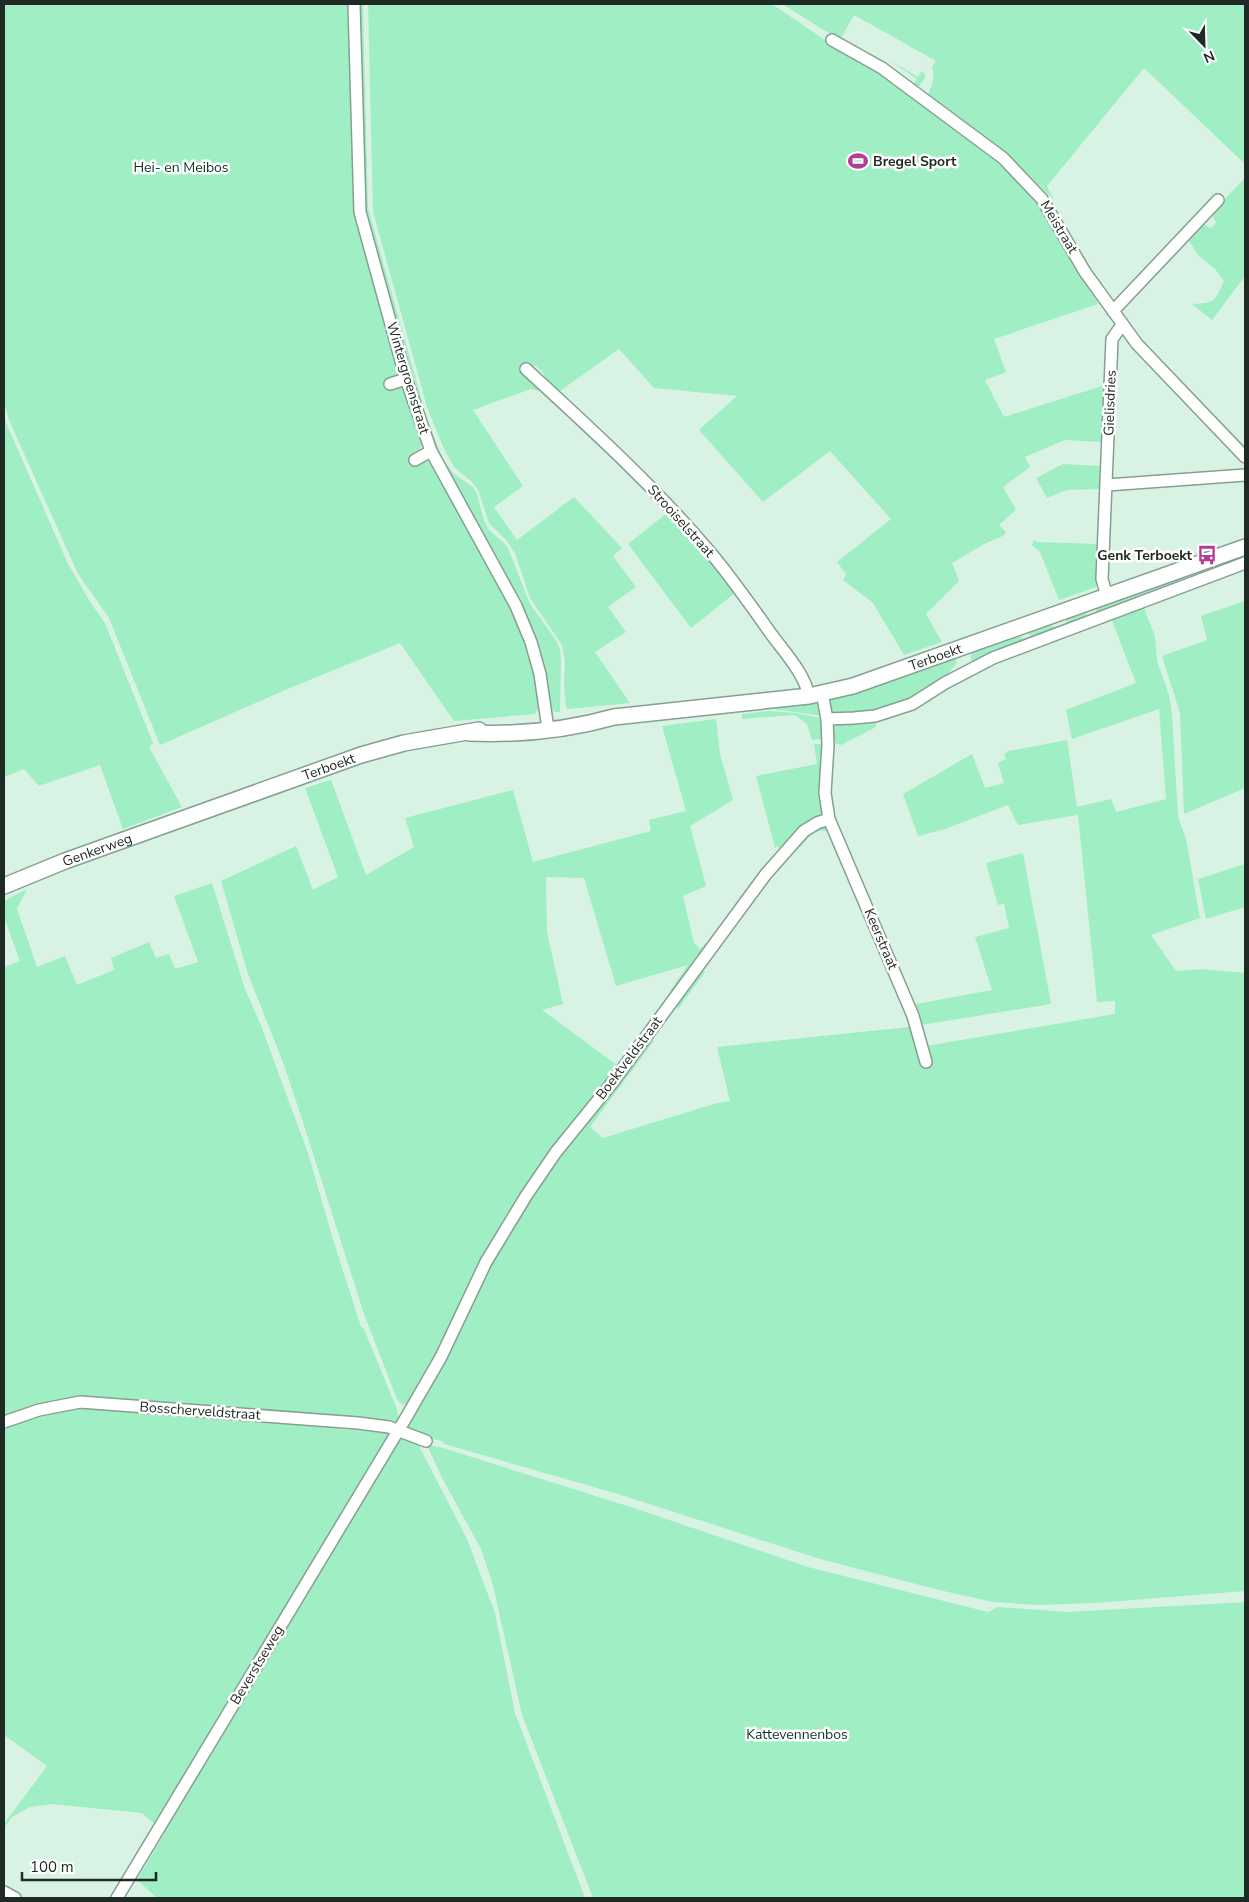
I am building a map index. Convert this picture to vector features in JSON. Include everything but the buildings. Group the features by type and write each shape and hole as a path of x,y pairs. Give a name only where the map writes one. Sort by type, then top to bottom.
{"main road":[{"name":"Terboekt","path":"192,815 386,748 438,737 469,733 493,727 548,724 586,715 614,717 815,694 880,678 1245,548"},
{"name":"Genkerweg","path":"4,886 65,861 192,815"}],"street":[{"name":"Wintergroenstraat","path":"354,4 360,212 406,378 431,451 516,606 531,642 538,666 548,724"},
{"name":"Meistraat","path":"832,40 882,68 1003,158 1018,172 1042,199 1085,272 1137,344 1245,457"},
{"path":"1112,310 1218,200"},
{"path":"1202,216 1212,225"},
{"name":"Gielisdries","path":"1107,597 1102,579 1112,339 1122,325"},
{"name":"Strooiselstraat","path":"526,370 607,444 710,552 736,584 815,694"},
{"path":"390,384 406,378"},
{"path":"415,460 431,451"},
{"path":"1107,485 1245,475"},
{"name":"Terboekt","path":"827,718 876,716 912,704 945,683 993,658 1245,563"},
{"path":"815,694 827,718 828,745 825,794 829,819"},
{"name":"Keerstraat","path":"829,819 913,1016 926,1062"},
{"name":"Boektveldstraat","path":"397,1432 441,1357 486,1262 526,1196 556,1152 617,1077 766,874 804,831 817,823 829,819"},
{"name":"Bosscherveldstraat","path":"4,1422 39,1410 80,1402 358,1423 389,1427 397,1432 426,1441"},
{"name":"Beverstseweg","path":"117,1898 397,1432"},
{"path":"4,1892 14,1898"}],"green space":[{"name":"Hei- en Meibos","path":"4,4 351,4 357,216 399,366 397,375 393,378 396,386 404,388 422,443 419,451 414,456 417,463 427,461 435,466 509,601 533,660 540,705 535,714 454,721 400,643 285,690 160,745 109,618 78,574 9,420 4,403"},
{"path":"359,4 363,4 368,208 427,419 442,457 453,473 473,487 489,530 508,548 530,604 556,640 561,660 560,712 555,712 550,707 543,670 435,449 414,388 364,208"},
{"path":"368,4 772,4 828,42 912,94 999,161 1042,207 1090,286 1098,304 994,339 1006,372 985,380 1004,417 1102,386 1105,406 1101,442 1065,440 1025,457 1030,467 1003,487 1016,510 999,525 1006,532 1003,536 984,544 952,563 959,581 926,614 942,642 904,655 873,603 843,580 846,574 837,562 891,519 830,451 763,502 699,430 737,396 654,388 619,349 560,391 545,380 544,374 536,366 526,364 519,370 540,391 531,389 473,410 523,486 494,507 517,540 574,497 622,548 613,556 636,587 608,607 626,632 595,652 630,703 566,708 565,661 562,645 530,598 515,553 506,540 489,523 478,490 471,481 454,467 443,447 427,407 373,212"},
{"path":"782,4 1245,4 1245,164 1144,68 1047,186 1054,200 1019,165 927,97 933,79 932,67 936,61 854,15 840,40"},
{"path":"889,60 918,77 922,71 925,74 925,78 919,86 912,86 917,79"},
{"path":"1245,178 1245,276 1212,320 1192,304 1206,303 1213,300 1224,281 1216,270 1198,255 1187,238 1203,224 1211,228 1216,223 1213,217 1216,208"},
{"path":"4,418 68,564 105,623 153,743 149,747 182,807 123,829 100,765 39,786 24,769 4,777"},
{"path":"1063,464 1100,466 1099,489 1067,490 1047,498 1036,478"},
{"path":"667,513 706,554 735,593 691,628 628,544"},
{"path":"1034,540 1037,542 1097,544 1096,587 1059,600 1040,552 1032,545"},
{"path":"1179,577 1186,581 1096,615 1096,607"},
{"path":"1245,601 1245,788 1184,814 1180,713 1162,656 1207,640 1201,616"},
{"path":"1143,606 1155,636 1157,661 1169,695 1172,715 1178,816 1186,839 1200,918 1151,935 1176,971 1201,969 1245,973 1245,1591 1096,1603 1038,1605 993,1602 820,1559 618,1494 444,1444 442,1441 428,1438 403,1428 496,1252 555,1159 649,1038 654,1041 590,1127 603,1138 717,1103 730,1101 717,1047 909,1027 920,1061 926,1046 1115,1014 1115,1001 1097,1002 1078,815 1018,825 1008,805 942,830 918,836 903,794 972,754 985,788 1004,783 998,763 1006,759 1004,754 1009,751 1067,740 1077,807 1111,799 1116,812 1166,799 1159,709 1072,739 1066,710 1136,683 1111,618"},
{"path":"1083,611 1089,617 1068,626 1065,617"},
{"path":"1049,623 1057,629 1032,640 1028,631"},
{"path":"1018,634 1026,641 973,662 971,661 971,655 974,650"},
{"path":"957,656 956,664 944,678 914,701 855,716 829,713 829,703 836,695"},
{"path":"812,701 819,706 822,716 773,709 742,711 743,709"},
{"path":"769,711 796,713 820,718 823,720 824,735 820,739 812,740 807,724 795,715 742,719 742,714"},
{"path":"716,719 720,754 733,800 690,826 706,886 683,896 694,943 700,949 706,943 708,946 673,993 670,991 688,965 616,986 584,878 546,877 547,932 563,1004 542,1010 617,1065 597,1096 561,1140 409,1404 402,1405 397,1399 364,1314 284,1065 248,974 221,881 296,846 313,890 338,877 305,788 331,780 366,875 414,847 405,818 513,790 533,862 651,831 649,820 686,811 662,726"},
{"path":"876,721 876,727 841,745 831,742 830,723"},
{"path":"814,744 823,744 823,814 782,850 777,846 775,848 756,776 817,764"},
{"path":"827,825 844,864 841,866 828,831 815,833 800,847 798,842 813,828"},
{"path":"1023,853 1051,1004 921,1025 916,1004 992,990 975,937 1009,928 1004,904 998,905 986,863"},
{"path":"1245,864 1245,907 1206,919 1198,879"},
{"path":"212,883 245,989 260,1023 308,1153 361,1327 363,1327 397,1409 399,1421 397,1424 85,1397 56,1401 4,1418 4,967 20,961 4,921 4,901 27,889 17,909 37,967 65,956 77,985 114,970 111,958 149,942 156,958 169,954 175,969 198,962 174,896"},
{"path":"700,968 705,972 678,1009 674,1004"},
{"path":"80,1405 385,1433 417,1442 467,1539 495,1613 515,1713 585,1898 157,1898 137,1880 165,1833 142,1813 52,1804 30,1807 12,1817 4,1828 4,1824 47,1766 4,1735 4,1428"},
{"name":"Kattevennenbos","path":"427,1445 440,1447 634,1508 808,1567 988,1612 998,1607 1067,1612 1245,1602 1245,1898 593,1898 522,1715 493,1585 481,1549 442,1478"}],"place":[{"name":"Bregel Sport","path":"858,161"},
{"name":"Genk Terboekt","path":"1207,555"}]}
